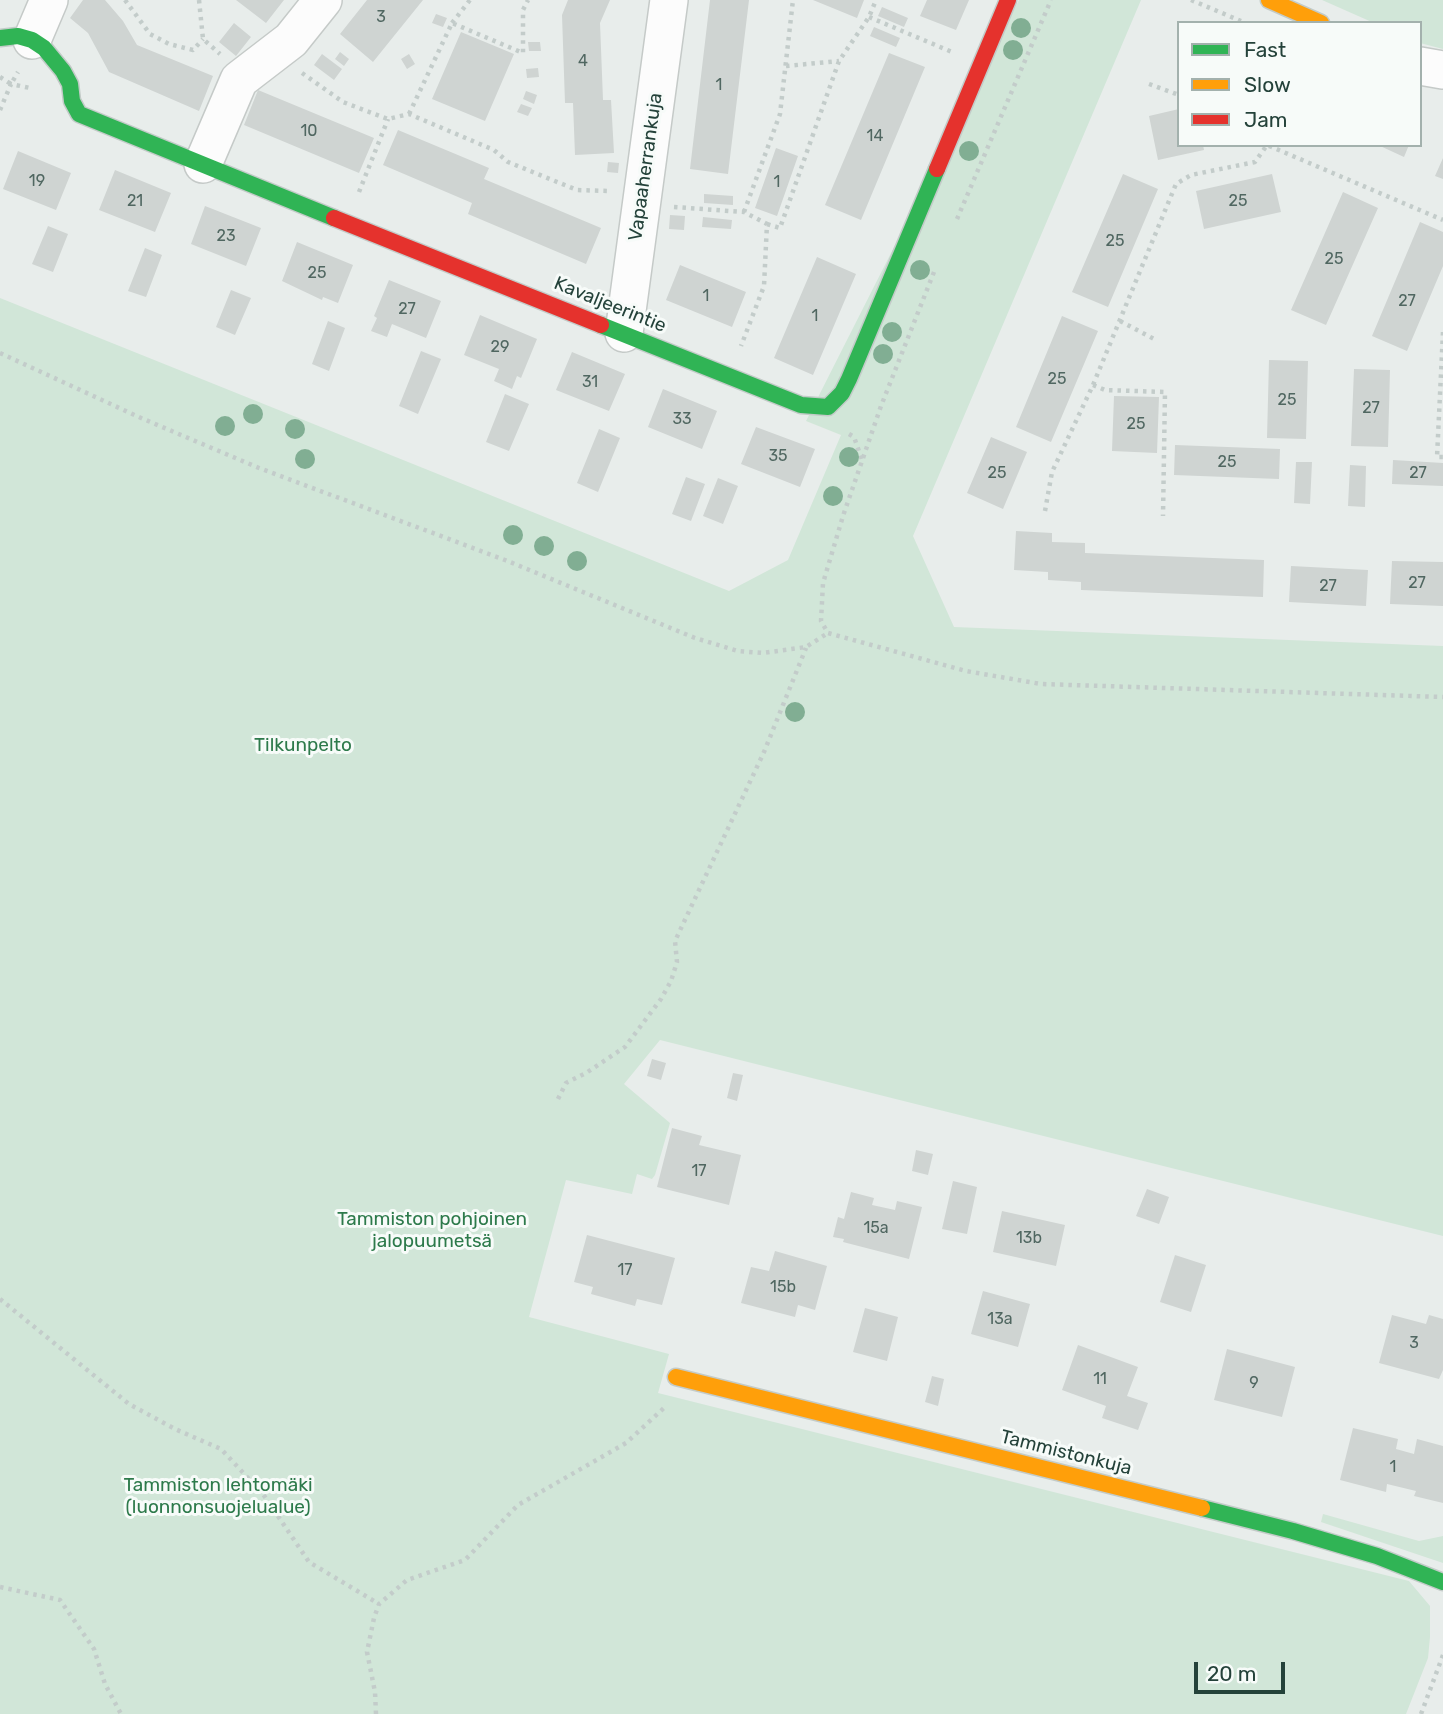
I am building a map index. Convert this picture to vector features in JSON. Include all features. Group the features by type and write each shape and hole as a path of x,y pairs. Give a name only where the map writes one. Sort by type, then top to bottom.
{"street":[{"path":"16,39 49,0"},
{"path":"203,164 239,80 291,40 323,0"},
{"name":"Vapaaherrankuja","path":"624,333 669,0"},
{"name":"Kavaljeerintie","path":"16,39 44,48 70,84 72,101 79,114 801,405 828,407 849,379 1009,0"},
{"path":"1269,0 1316,21"},
{"path":"1422,66 1443,70"},
{"name":"Tammistonkuja","path":"684,1379 1293,1531 1377,1556 1443,1582"}],"path":[{"path":"125,0 150,34 169,44 193,50 203,40"},
{"path":"199,0 203,40 223,57"},
{"path":"409,114 452,23 470,0"},
{"path":"452,23 523,52 523,10 528,0"},
{"path":"744,212 780,114 793,0"},
{"path":"666,206 744,212 767,225 780,228 839,61 869,17 876,0"},
{"path":"956,222 1051,0"},
{"path":"1191,0 1240,21"},
{"path":"869,17 961,56"},
{"path":"786,66 839,61"},
{"path":"298,70 343,102 388,119 409,114 494,150 509,162 577,190 620,192"},
{"path":"1149,83 1177,94"},
{"path":"354,203 388,119"},
{"path":"1045,511 1052,472 1093,385 1176,184 1191,175 1255,162 1266,147"},
{"path":"1272,147 1443,220"},
{"path":"736,357 764,286 767,225"},
{"path":"828,634 821,621 824,583 843,516 881,406 935,270"},
{"path":"1120,321 1156,340"},
{"path":"1443,332 1437,457 1443,457"},
{"path":"0,353 141,418 259,468 505,561 695,638 738,651 763,653 806,647 828,634 966,671 1041,684 1443,697"},
{"path":"1093,385 1105,390 1165,392 1163,516"},
{"path":"558,1099 566,1083 625,1047 671,981 677,962 675,941 764,752 806,647"},
{"path":"0,1299 129,1404 175,1429 221,1449 263,1494 309,1563 379,1604"},
{"path":"376,1714 375,1692 367,1652 379,1604 407,1580 465,1560 518,1505 626,1443 684,1379"},
{"path":"0,1587 60,1600 94,1649 105,1684 121,1714"},
{"path":"1421,1714 1443,1655"}],"green space":[{"name":"Tilkunpelto","path":"1019,0 1141,0 913,536 954,627 1443,646 1443,1236 660,1040 624,1084 670,1123 655,1175 652,1179 637,1174 632,1194 566,1180 529,1317 669,1354 658,1393 1409,1581 1430,1606 1430,1637 1428,1658 1406,1714 0,1714 0,298 729,591 788,560 841,435 806,421"},
{"path":"1322,0 1443,0 1443,49 1422,44 1422,21 1369,21"},
{"path":"1323,1514 1419,1541 1443,1536 1443,1563 1321,1522"}],"building":[{"path":"83,0 105,0 123,21 137,45 213,76 199,111 109,72 88,33 70,18"},
{"path":"236,0 284,0 266,23"},
{"path":"367,0 423,0 373,62 340,34"},
{"path":"568,0 610,0 600,23 603,100 611,100 614,153 575,155 573,103 565,103 562,15"},
{"path":"710,0 749,0 728,174 690,169"},
{"path":"813,0 864,0 857,18"},
{"path":"927,0 969,0 956,30 920,16"},
{"path":"882,7 908,18 904,27 878,16"},
{"path":"436,14 447,18 443,27 432,23"},
{"path":"234,23 251,37 236,56 219,42"},
{"path":"874,27 900,38 896,47 870,36"},
{"path":"461,32 514,54 485,121 432,99"},
{"path":"528,42 540,42 541,51 529,51"},
{"path":"340,52 349,59 344,66 335,59"},
{"path":"889,53 925,67 861,220 825,205"},
{"path":"322,54 342,69 334,80 314,65"},
{"path":"409,54 415,64 407,69 401,59"},
{"path":"538,68 539,77 527,78 526,69"},
{"path":"258,90 374,138 359,173 244,125"},
{"path":"526,91 537,95 534,104 523,99"},
{"path":"521,104 532,108 528,116 517,112"},
{"path":"1177,109 1177,147 1203,147 1204,150 1158,160 1149,116"},
{"path":"398,130 489,168 484,179 601,228 586,264 468,214 472,203 383,165"},
{"path":"1382,147 1408,147 1404,157"},
{"path":"776,148 798,156 777,216 755,208"},
{"path":"18,151 71,173 56,210 3,189"},
{"path":"1443,158 1443,179 1435,176"},
{"path":"608,162 619,163 618,173 607,172"},
{"path":"115,170 171,193 155,232 99,210"},
{"path":"1123,174 1158,189 1108,307 1072,292"},
{"path":"1272,174 1281,212 1204,229 1196,191"},
{"path":"1343,192 1378,208 1326,325 1291,310"},
{"path":"704,194 733,196 733,205 704,203"},
{"path":"205,206 261,228 246,266 191,244"},
{"path":"670,215 685,216 684,230 669,229"},
{"path":"703,217 732,220 731,229 702,227"},
{"path":"1420,222 1443,232 1443,266 1407,351 1372,336"},
{"path":"48,226 68,234 53,272 32,264"},
{"path":"297,242 353,265 338,303 323,297 322,300 282,281"},
{"path":"145,248 162,255 146,297 128,291"},
{"path":"817,257 856,274 813,375 774,358"},
{"path":"680,265 746,292 732,327 666,300"},
{"path":"389,280 441,301 426,338 392,324 387,337 371,331 377,318 374,316"},
{"path":"231,290 251,298 235,335 216,327"},
{"path":"480,315 537,339 521,378 517,376 512,389 494,381 499,369 464,355"},
{"path":"1062,316 1098,331 1051,442 1016,427"},
{"path":"328,321 345,328 329,371 312,364"},
{"path":"421,351 441,359 418,414 399,406"},
{"path":"572,352 625,374 609,411 556,390"},
{"path":"1269,360 1308,361 1306,439 1267,438"},
{"path":"1354,369 1390,370 1388,447 1351,446"},
{"path":"663,389 717,411 702,449 648,427"},
{"path":"505,394 529,404 509,451 486,442"},
{"path":"1114,396 1159,397 1157,453 1112,451"},
{"path":"756,427 815,449 800,487 741,464"},
{"path":"599,429 620,438 598,492 577,483"},
{"path":"991,437 1027,452 1003,509 967,493"},
{"path":"1175,445 1280,449 1279,479 1174,475"},
{"path":"1393,460 1443,463 1443,486 1392,484"},
{"path":"1296,462 1312,462 1310,504 1294,503"},
{"path":"1350,465 1366,466 1365,507 1348,506"},
{"path":"686,477 705,484 691,521 672,514"},
{"path":"718,478 738,486 723,524 703,516"},
{"path":"1016,531 1052,533 1052,542 1085,543 1085,553 1264,560 1263,597 1081,590 1081,582 1048,580 1048,572 1014,570"},
{"path":"1392,561 1443,562 1443,606 1390,604"},
{"path":"1291,566 1368,570 1366,606 1289,602"},
{"path":"652,1059 666,1063 661,1080 647,1076"},
{"path":"733,1073 743,1075 737,1101 727,1098"},
{"path":"672,1128 702,1136 699,1145 741,1155 729,1205 657,1187"},
{"path":"916,1150 933,1154 928,1175 912,1171"},
{"path":"953,1181 977,1187 967,1234 942,1229"},
{"path":"1147,1189 1169,1197 1159,1224 1136,1216"},
{"path":"851,1192 874,1198 872,1205 895,1210 897,1201 922,1207 909,1259 833,1237 838,1217 844,1219"},
{"path":"1002,1211 1065,1225 1056,1266 993,1252"},
{"path":"587,1235 675,1258 662,1305 637,1299 635,1306 591,1294 593,1287 574,1282"},
{"path":"775,1251 827,1266 815,1310 798,1305 795,1317 741,1303 751,1267 769,1271"},
{"path":"1175,1255 1206,1265 1191,1312 1160,1302"},
{"path":"983,1291 1030,1304 1018,1347 971,1334"},
{"path":"865,1308 898,1317 887,1361 853,1352"},
{"path":"1392,1315 1426,1324 1429,1315 1443,1319 1443,1370 1439,1379 1379,1363"},
{"path":"1078,1345 1138,1367 1127,1396 1148,1403 1138,1430 1102,1418 1106,1406 1062,1390"},
{"path":"1227,1349 1295,1367 1282,1417 1214,1400"},
{"path":"932,1376 944,1379 938,1406 925,1402"},
{"path":"1353,1428 1398,1439 1396,1449 1414,1454 1417,1439 1443,1446 1443,1503 1414,1496 1416,1491 1387,1484 1386,1492 1340,1480"}],"traffic: fast":[{"path":"0,38 18,36 32,40 44,48 70,84 72,101 79,114 334,218"},
{"path":"601,325 801,405 828,407 842,393 849,379 937,169"},
{"path":"1202,1508 1377,1556 1443,1582"}],"traffic: slow":[{"path":"1269,0 1316,21"},
{"path":"676,1377 1202,1508"}],"traffic: jam":[{"path":"937,169 1008,0"},
{"path":"334,218 601,325"}],"park label":[{"name":"Tammiston pohjoinen jalopuumetsä","path":"432,1231"},
{"name":"Tammiston lehtomäki (luonnonsuojelualue)","path":"218,1497"}]}
